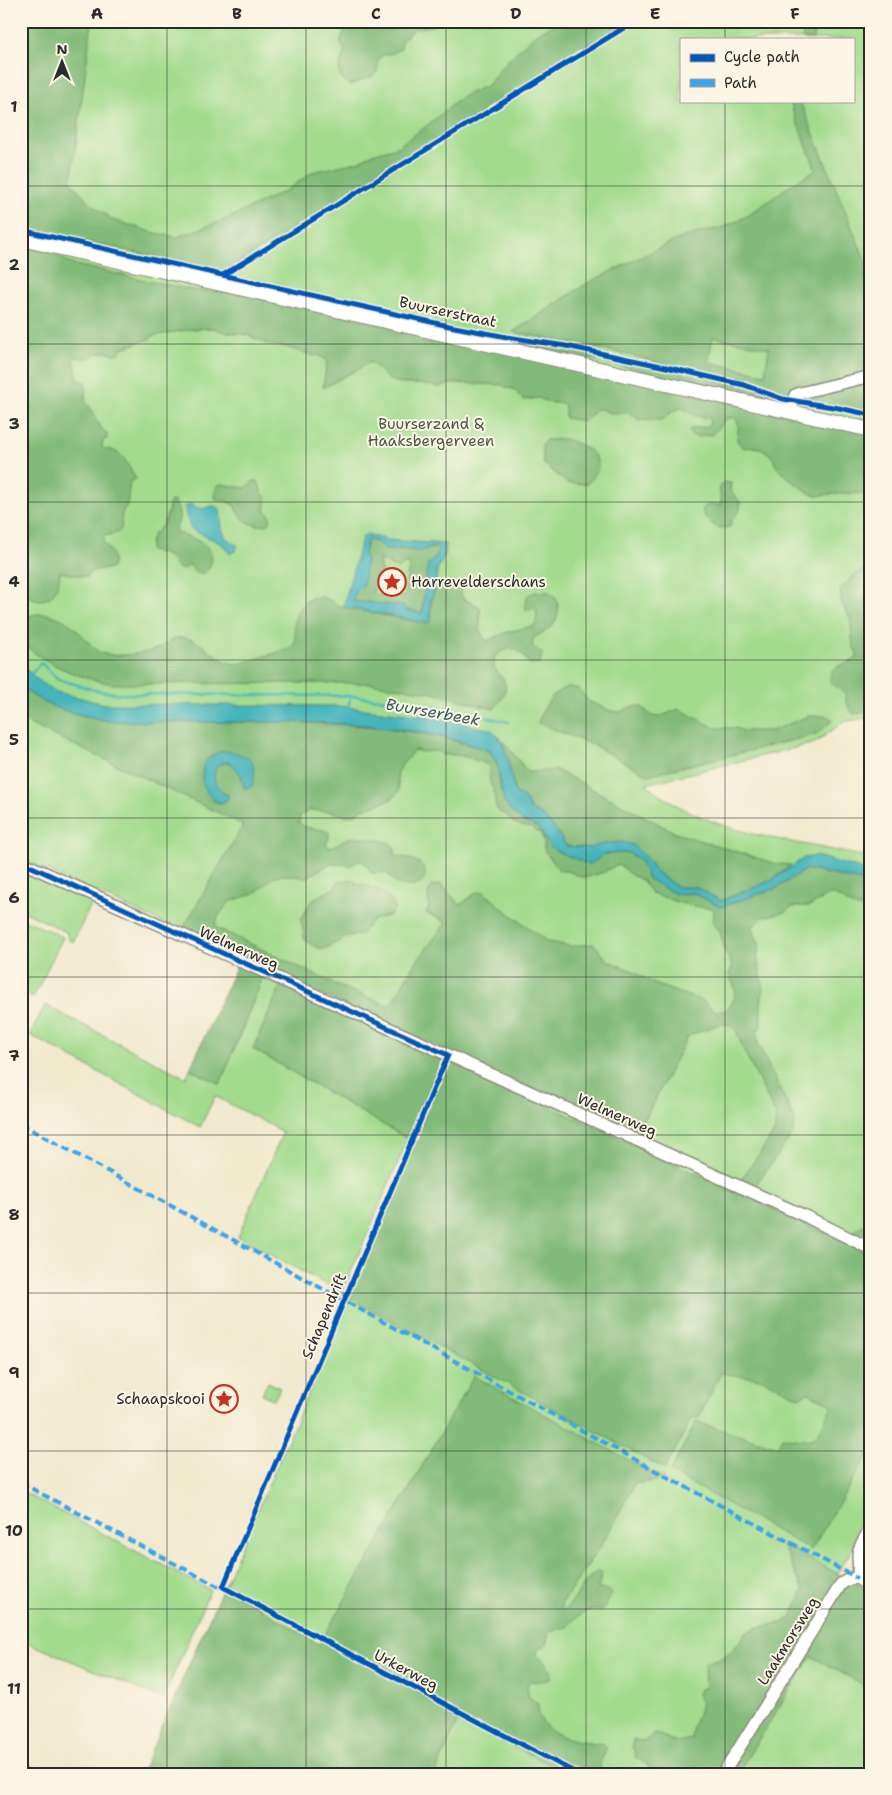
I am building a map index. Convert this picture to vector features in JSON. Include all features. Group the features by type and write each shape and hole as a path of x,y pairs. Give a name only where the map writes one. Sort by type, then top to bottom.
{"main road":[{"name":"Buurserstraat","path":"21,239 871,430"}],"street":[{"path":"21,239 21,248"},
{"path":"789,412 794,396 800,393 871,376"},
{"name":"Welmerweg","path":"21,862 807,1217 871,1249"},
{"path":"871,1528 860,1547 858,1555 860,1570 857,1578 871,1587"},
{"name":"Laakmorsweg","path":"722,1774 842,1584 849,1579 857,1578"}],"green space":[{"name":"Buurserzand & Haaksbergerveen","path":"21,21 871,21 871,717 843,722 815,743 646,784 667,799 689,811 735,829 783,841 871,858 871,1518 837,1574 871,1595 871,1774 142,1774 300,1413 335,1328 350,1298 451,1063 448,1062 452,1053 21,859"},
{"path":"21,21 92,21 71,182 91,204 113,220 155,233 177,237 227,219 289,189 312,172 357,162 372,154 397,147 463,96 488,85 504,64 536,34 559,21 631,21 223,272 21,227"},
{"path":"348,21 439,21 434,26 414,29 402,40 401,48 394,53 383,55 378,60 377,72 373,76 349,85 339,73 345,51 340,42"},
{"path":"806,21 817,21 813,38 802,38"},
{"path":"791,102 800,102 871,274 871,416 795,400 790,397 786,398 626,354 513,332 586,284 628,263 683,237 724,227 749,215 792,184 816,170 793,112","holes":["713,337 769,348 765,374 708,362"]},
{"path":"28,247 52,252 71,264 192,290 252,295 871,434 871,494 838,493 817,496 811,494 792,481 778,468 773,458 765,451 755,447 742,447 737,440 738,424 733,417 725,420 712,435 700,437 691,435 689,430 708,426 710,418 696,416 682,408 673,411 662,420 640,420 628,413 609,413 601,409 596,409 585,421 565,418 565,406 563,403 551,403 538,398 523,400 514,389 502,385 455,383 438,387 403,384 389,380 371,362 323,388 327,360 318,355 314,356 286,347 271,345 248,335 225,332 213,328 192,329 152,336 150,339 122,348 119,353 108,352 94,354 90,358 75,357 73,359 77,379 86,383 85,401 107,434 107,439 103,440 102,447 116,452 124,458 136,479 130,481 127,505 122,513 121,529 117,533 104,536 103,542 113,558 111,569 91,572 87,577 60,572 59,582 49,598 39,600 27,596 26,605 21,608 21,382"},
{"path":"496,337 686,374 736,386 785,402 783,405 601,361 520,346"},
{"path":"564,439 581,445 594,456 597,462 598,469 586,484 567,483 543,463 542,445 546,440"},
{"path":"254,481 258,481 262,493 267,498 265,510 270,516 270,523 264,525 248,522 240,515 234,505 217,500 214,494 216,487 221,484 245,488"},
{"path":"724,482 731,483 730,491 740,502 740,510 731,521 730,527 719,528 705,517 703,510 704,507 709,505 721,505 720,487"},
{"path":"170,501 175,502 179,513 176,532 201,542 211,553 212,558 209,568 202,574 194,571 189,564 186,568 180,569 167,556 150,551 150,542 153,534 157,532 165,520"},
{"path":"367,540 379,542 385,550 438,547 436,557 428,564 422,613 368,602 353,601 355,591 359,588 366,562 364,556","holes":["379,560 397,569 406,563 409,564 405,597 374,595 373,588 383,582"]},
{"path":"867,567 871,567 871,711 853,714 846,702 846,694 831,683 830,679 832,671 855,660 857,656 853,646 850,618 842,605 840,589 853,576"},
{"path":"452,581 460,584 462,598 480,607 480,626 482,634 487,641 507,632 534,626 537,611 533,608 526,611 525,604 528,595 536,592 550,592 557,601 558,611 555,622 533,640 533,647 542,653 540,663 530,664 519,651 511,648 495,656 494,667 506,686 502,698 494,709 429,692 369,683 113,684 88,678 52,664 21,641 21,620 29,616 46,614 69,624 101,653 123,655 140,653 161,647 177,638 186,638 201,645 222,660 238,664 290,649 295,643 294,622 297,615 302,606 312,598 324,598 343,607 425,624 431,620 431,601 435,590 439,586"},
{"path":"21,686 40,700 62,710 109,721 326,723 409,731 437,736 491,752 497,764 501,791 524,822 539,828 549,846 604,854 629,853 641,862 648,879 676,894 694,893 720,907 777,888 806,869 871,883 871,907 857,908 835,895 829,895 810,906 791,907 785,912 763,917 755,925 751,926 760,946 757,956 763,985 761,1026 757,1031 758,1044 792,1114 794,1120 793,1133 752,1190 739,1183 775,1131 776,1115 742,1047 736,1029 727,1024 720,1024 688,1036 636,1136 181,932 242,824 21,720","holes":["414,750 423,752 437,751 443,755 460,756 487,765 497,809 506,814 512,822 540,832 544,842 544,850 559,870 581,877 588,877 604,872 616,865 621,866 631,875 642,880 651,893 688,905 712,908 714,910 713,925 720,930 725,952 732,968 729,974 735,993 734,1000 730,1006 725,1011 714,1011 703,1001 654,984 633,971 608,961 594,944 570,946 548,942 502,908 484,892 477,892 460,905 441,884 431,886 428,895 429,906 426,913 446,922 413,966 394,1000 388,1005 341,987 215,927 218,917 229,902 255,893 275,876 289,875 306,878 330,864 352,865 359,861 364,862 372,873 386,872 397,884 412,886 421,883 425,878 425,871 422,865 413,860 395,855 391,844 371,839 353,838 328,847 326,843 329,839 329,832 306,827 299,823 300,816 310,810 334,812 345,816 354,815 363,809 392,799 399,791 397,771","222,751 253,783 248,788 244,787 241,775 236,767 230,763 224,763 219,766 215,771 214,777 217,786 224,794 221,803 215,802 210,796 210,757"]},
{"path":"569,687 579,689 588,701 611,711 621,712 630,707 638,706 642,707 652,716 658,717 679,709 715,728 736,728 743,731 772,731 808,716 826,716 833,720 818,733 811,736 648,775 593,745 538,723 553,696"},
{"path":"499,736 528,772 556,770 676,833 777,864 791,865 772,880 721,901 696,887 677,887 656,872 646,858 603,844 590,848 566,846 556,830 543,816 531,810 525,799 515,792 504,746"},
{"path":"21,868 93,901 73,942 69,940 66,932 21,910"},
{"path":"353,879 356,883 373,888 389,898 395,907 391,915 373,920 361,935 349,936 324,949 318,948 306,941 301,920 308,906 315,898 333,889 339,881"},
{"path":"21,918 63,937 33,998 21,992"},
{"path":"237,965 263,977 220,1084 190,1069"},
{"path":"263,977 281,985 253,1049 408,1139 342,1293 238,1237 283,1132 215,1096 200,1127 30,1035 45,1005 186,1078 190,1069 220,1084"},
{"path":"281,985 443,1057 408,1139 253,1049"},
{"path":"449,1060 871,1254 871,1450 811,1550 670,1472 696,1422 778,1447 782,1437 803,1440 815,1437 831,1404 808,1393 799,1397 762,1379 721,1373 699,1417 691,1420 665,1469 348,1297"},
{"path":"861,1226 871,1226 871,1245 849,1235"},
{"path":"474,1376 664,1479 635,1484 604,1541 562,1603 561,1608 564,1610 569,1605 588,1579 598,1571 602,1572 598,1589 608,1590 611,1594 606,1606 601,1611 586,1611 567,1627 549,1632 546,1645 537,1650 537,1656 547,1664 551,1678 533,1682 530,1680 527,1687 529,1697 538,1704 539,1716 551,1730 567,1738 604,1744 606,1746 600,1762 601,1774 568,1774 459,1718 435,1774 141,1774 224,1585 319,1645"},
{"path":"268,1382 280,1388 274,1400 262,1394"},
{"path":"21,1491 210,1590 163,1699 21,1640"},
{"path":"871,1536 871,1553 859,1575 851,1570"},
{"path":"782,1544 871,1591 871,1689 811,1656 737,1774 649,1774 648,1765 636,1758 632,1748 633,1740 645,1741 654,1734 675,1741 691,1739 693,1724 700,1705 698,1694 700,1689 705,1687 704,1663 724,1657 737,1645 745,1633 757,1627 782,1623 792,1617 803,1590"},
{"path":"871,1553 871,1581 859,1575"},
{"path":"21,1761 50,1774 21,1774"}],"water":[{"path":"190,504 201,509 214,506 220,509 222,529 226,538 238,546 235,551 230,554 222,544 191,529 185,507"},
{"path":"367,534 387,540 445,544 446,553 437,570 435,590 430,603 431,620 429,623 343,607 362,538","holes":["367,540 378,542 385,550 402,549 418,551 438,547 437,555 428,564 422,613 405,610 404,606 353,601 356,591 363,587 366,562 364,555"]},
{"path":"21,665 38,680 57,692 105,704 339,706 432,717 492,730 498,736 506,751 515,792 525,799 531,810 543,816 556,830 566,846 590,848 603,844 622,842 633,845 656,872 677,887 696,887 721,901 772,880 804,858 816,856 871,872 871,883 806,869 777,888 720,907 694,893 676,894 648,879 641,862 629,853 604,854 590,865 556,851 549,846 539,828 524,822 504,802 497,764 491,752 438,736 384,727 329,723 109,721 62,710 30,694 21,686"},
{"path":"222,751 237,753 249,759 254,770 254,777 252,786 245,789 241,775 230,762 218,766 215,770 215,782 222,792 228,795 228,799 221,803 206,791 203,784 202,771 208,759"}],"waterway":[{"path":"31,674 41,663 58,679 94,690 119,694 350,696"},
{"name":"Buurserbeek","path":"348,711 350,696 430,706 509,722"}],"marked path":[{"path":"607,21 615,38"},
{"path":"21,1124 669,1478 857,1578"},
{"path":"21,1483 225,1590"}],"cycle path":[{"path":"223,275 635,21"},
{"path":"21,230 449,326 566,346 666,367 744,385 783,399 871,415"},
{"name":"Schapendrift","path":"21,862 448,1055 223,1587 578,1774"}],"place":[{"name":"Harrevelderschans","path":"392,582"},
{"name":"Schaapskooi","path":"224,1399"}]}
